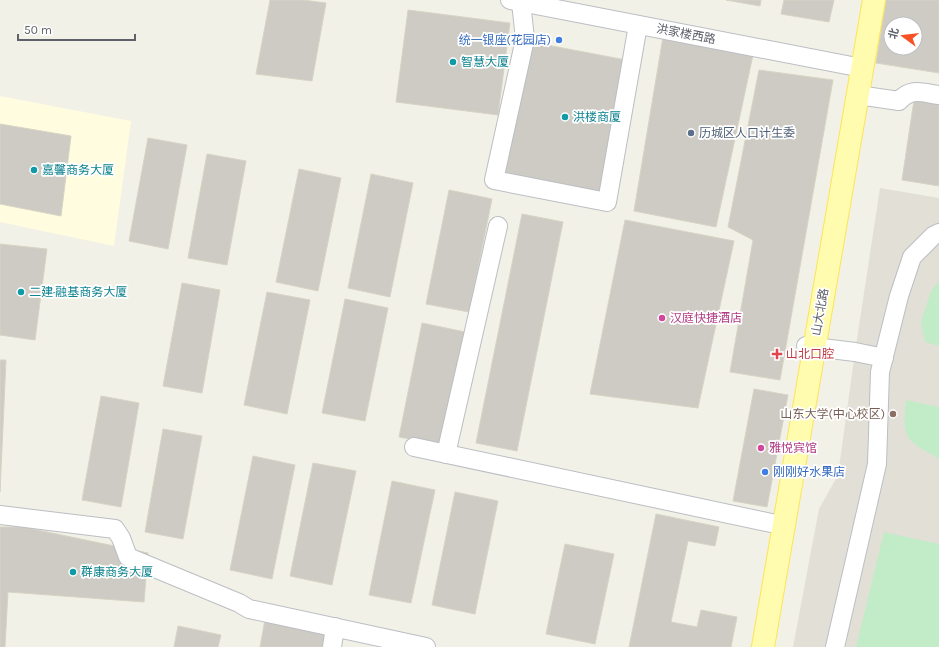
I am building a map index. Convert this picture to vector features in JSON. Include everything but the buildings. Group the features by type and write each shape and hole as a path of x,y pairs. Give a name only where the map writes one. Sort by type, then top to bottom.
{"main road":[{"name":"山大北路","path":"755,647 776,524 858,95 858,68 865,0"},
{"name":"山大北路","path":"763,647 810,347 858,68 874,0"}],"street":[{"name":"洪家楼西路","path":"516,1 858,68"},
{"path":"516,1 525,39 494,180 607,202 638,25"},
{"path":"858,95 899,100 904,94 913,91 939,95"},
{"path":"446,454 498,226"},
{"path":"835,647 877,464 880,372 899,296 912,257 933,236 939,234"},
{"path":"810,347 855,352 884,358"},
{"path":"414,447 776,524"},
{"path":"0,515 116,530 121,538 128,557 239,603 250,609 335,627 402,644 426,647"},
{"path":"332,647 335,627"}],"shaded area":[{"path":"0,96 131,121 114,246 0,222"},
{"name":"山东大学(中心校区)","path":"880,188 939,198 939,647 793,647 819,509 838,475"}],"green space":[{"path":"939,281 939,346 925,342 921,322 931,291"},
{"path":"906,400 939,407 939,459 912,442 907,435 905,422"},
{"path":"884,532 939,544 939,647 856,647"}],"place":[{"name":"统一银座(花园店)","path":"559,40"},
{"name":"智慧大厦","path":"453,62"},
{"name":"洪楼商厦","path":"565,117"},
{"name":"历城区人口计生委","path":"691,133"},
{"name":"嘉馨商务大厦","path":"34,170"},
{"name":"二建·融基商务大厦","path":"21,292"},
{"name":"汉庭快捷酒店","path":"662,318"},
{"name":"山北口腔","path":"777,354"},
{"name":"山东大学(中心校区)","path":"893,414"},
{"name":"雅悦宾馆","path":"761,448"},
{"name":"刚刚好水果店","path":"765,472"},
{"name":"群康商务大厦","path":"73,572"}]}
